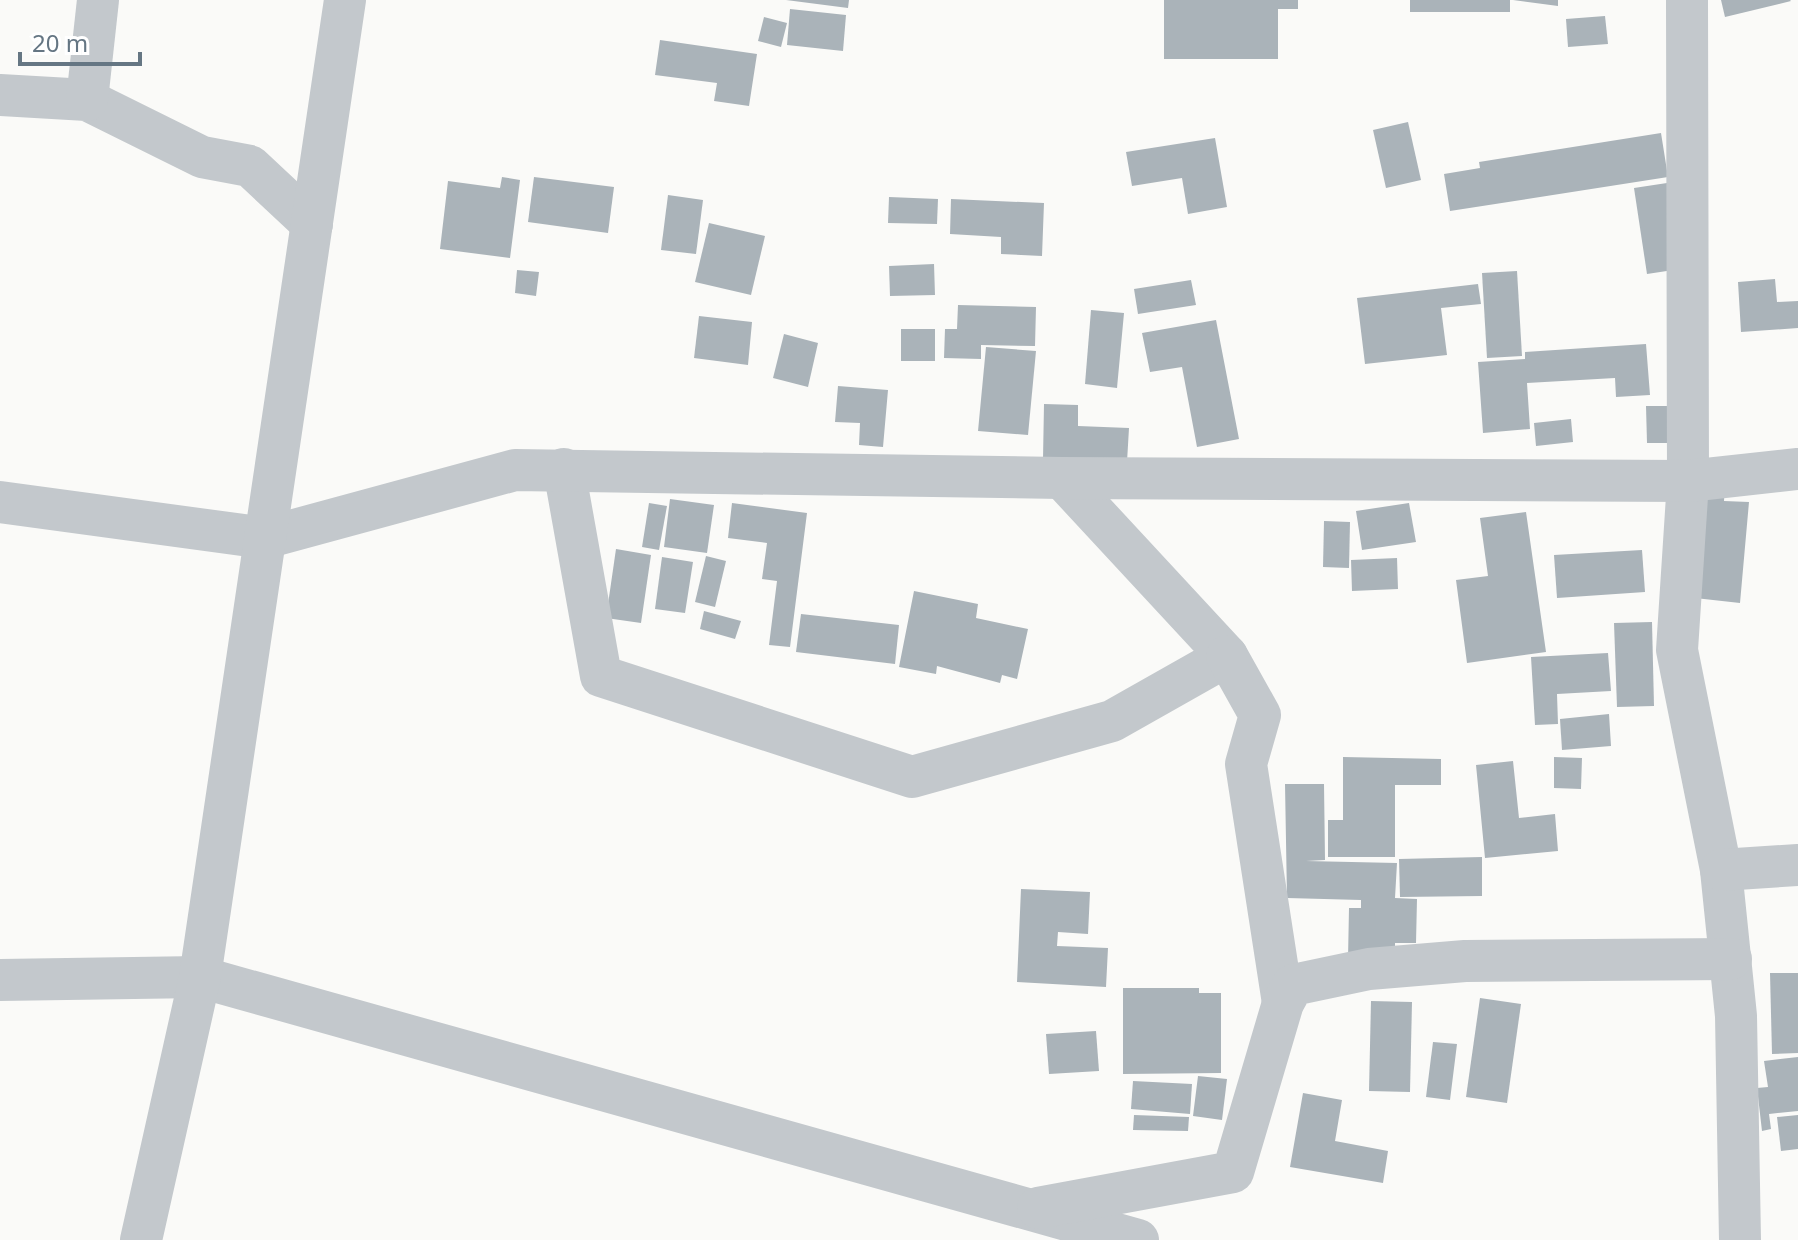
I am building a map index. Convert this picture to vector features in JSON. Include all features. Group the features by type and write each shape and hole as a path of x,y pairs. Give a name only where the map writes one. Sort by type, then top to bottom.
{"street":[{"path":"87,100 98,0"},
{"path":"141,1240 200,977 345,0"},
{"path":"1687,0 1688,481 1677,650 1721,870 1731,959 1736,1016 1740,1240"},
{"path":"0,95 87,100 202,157 250,166 312,224"},
{"path":"564,469 601,676 912,777 1112,721 1227,656"},
{"path":"0,502 265,538 515,470 1062,478 1688,481 1798,469"},
{"path":"1062,478 1227,656 1260,715 1246,764 1283,1003"},
{"path":"1721,870 1798,865"},
{"path":"1024,1225 1233,1172 1283,1003 1293,985 1369,969 1465,961 1731,959"},
{"path":"0,980 200,977 1024,1225 1138,1240"}],"building":[{"path":"786,0 849,0 848,8"},
{"path":"1164,0 1298,0 1298,9 1278,9 1278,59 1164,59"},
{"path":"1410,0 1510,0 1510,12 1410,12"},
{"path":"1513,0 1558,0 1558,6"},
{"path":"1721,0 1790,0 1791,1 1725,17"},
{"path":"790,9 846,15 843,51 787,45"},
{"path":"1605,16 1608,44 1568,47 1566,19"},
{"path":"764,17 787,23 781,47 758,41"},
{"path":"660,40 757,54 749,106 714,101 717,83 655,75"},
{"path":"1408,122 1421,180 1386,188 1373,130"},
{"path":"1661,133 1668,177 1450,211 1444,174 1480,168 1479,162"},
{"path":"1215,138 1227,207 1188,214 1182,178 1132,186 1126,152"},
{"path":"502,177 520,180 510,258 440,249 448,181 500,188"},
{"path":"534,177 614,187 608,233 528,222"},
{"path":"1667,183 1680,269 1647,274 1634,188"},
{"path":"668,195 703,200 696,254 661,250"},
{"path":"889,197 938,199 937,224 888,223"},
{"path":"951,199 1044,203 1042,256 1001,254 1001,237 950,234"},
{"path":"709,223 765,236 751,295 695,282"},
{"path":"934,264 935,295 890,296 889,266"},
{"path":"517,270 539,272 536,296 515,293"},
{"path":"1517,271 1522,356 1487,358 1482,273"},
{"path":"1775,279 1777,302 1798,301 1798,328 1741,332 1738,282"},
{"path":"1191,280 1196,305 1138,314 1134,289"},
{"path":"1478,284 1481,304 1441,308 1447,355 1365,364 1357,298"},
{"path":"958,305 1036,307 1035,346 981,345 981,359 944,358 945,329 957,329"},
{"path":"1091,310 1124,313 1117,388 1085,384"},
{"path":"699,316 752,322 748,365 694,358"},
{"path":"1216,320 1239,439 1197,447 1182,367 1150,372 1142,333"},
{"path":"901,329 935,329 935,361 901,361"},
{"path":"784,334 818,343 808,387 773,378"},
{"path":"1646,344 1650,395 1616,397 1615,378 1527,383 1530,429 1483,433 1478,362 1525,359 1525,352"},
{"path":"986,347 1036,351 1028,435 978,431"},
{"path":"838,386 888,390 883,447 859,445 860,423 835,422"},
{"path":"1044,404 1078,405 1078,426 1129,428 1127,462 1043,459"},
{"path":"1646,406 1687,406 1687,443 1647,443"},
{"path":"1571,419 1573,442 1536,446 1534,423"},
{"path":"1706,480 1725,482 1724,501 1749,502 1740,603 1695,598"},
{"path":"670,499 714,505 707,553 664,547"},
{"path":"649,503 667,506 659,550 642,547"},
{"path":"732,503 807,513 790,647 769,645 777,581 762,579 767,543 728,538"},
{"path":"1409,503 1416,542 1362,550 1356,511"},
{"path":"1526,512 1546,652 1467,663 1456,580 1488,576 1480,518"},
{"path":"1324,521 1350,522 1349,568 1323,567"},
{"path":"616,549 651,555 641,623 606,618"},
{"path":"1642,550 1645,592 1557,598 1554,555"},
{"path":"706,556 726,561 715,607 695,602"},
{"path":"662,557 693,562 685,613 655,609"},
{"path":"1397,558 1398,589 1352,591 1351,560"},
{"path":"914,591 978,604 976,618 1028,629 1017,679 1002,675 1000,683 937,666 936,674 899,667"},
{"path":"704,611 741,621 735,639 700,629"},
{"path":"801,614 899,625 895,664 796,652"},
{"path":"1652,622 1654,706 1617,707 1614,623"},
{"path":"1608,653 1611,691 1557,694 1558,724 1535,725 1531,657"},
{"path":"1609,714 1611,746 1562,750 1560,719"},
{"path":"1343,757 1441,759 1441,785 1395,785 1395,857 1328,857 1328,820 1343,820"},
{"path":"1554,757 1582,758 1581,789 1554,788"},
{"path":"1513,761 1519,818 1555,814 1558,851 1485,858 1476,765"},
{"path":"1285,784 1324,784 1325,860 1306,861 1397,863 1395,898 1417,899 1416,943 1395,943 1395,960 1348,959 1349,908 1361,908 1361,900 1287,898"},
{"path":"1482,857 1482,896 1400,897 1399,859"},
{"path":"1021,889 1090,892 1088,934 1058,932 1057,946 1108,948 1106,987 1017,982"},
{"path":"1770,973 1798,973 1798,1053 1772,1054"},
{"path":"1123,988 1199,988 1199,993 1221,993 1221,1073 1123,1074"},
{"path":"1480,998 1521,1004 1507,1103 1466,1097"},
{"path":"1371,1001 1412,1002 1410,1092 1369,1091"},
{"path":"1096,1031 1099,1071 1049,1074 1046,1034"},
{"path":"1433,1042 1457,1044 1450,1100 1426,1097"},
{"path":"1798,1057 1798,1111 1769,1114 1771,1129 1762,1131 1757,1088 1768,1087 1764,1061"},
{"path":"1198,1076 1227,1079 1222,1120 1193,1116"},
{"path":"1133,1081 1192,1084 1190,1114 1131,1109"},
{"path":"1303,1093 1342,1100 1335,1141 1388,1151 1383,1183 1290,1167"},
{"path":"1134,1115 1189,1117 1188,1131 1133,1130"},
{"path":"1798,1115 1798,1149 1781,1151 1777,1117"}]}
